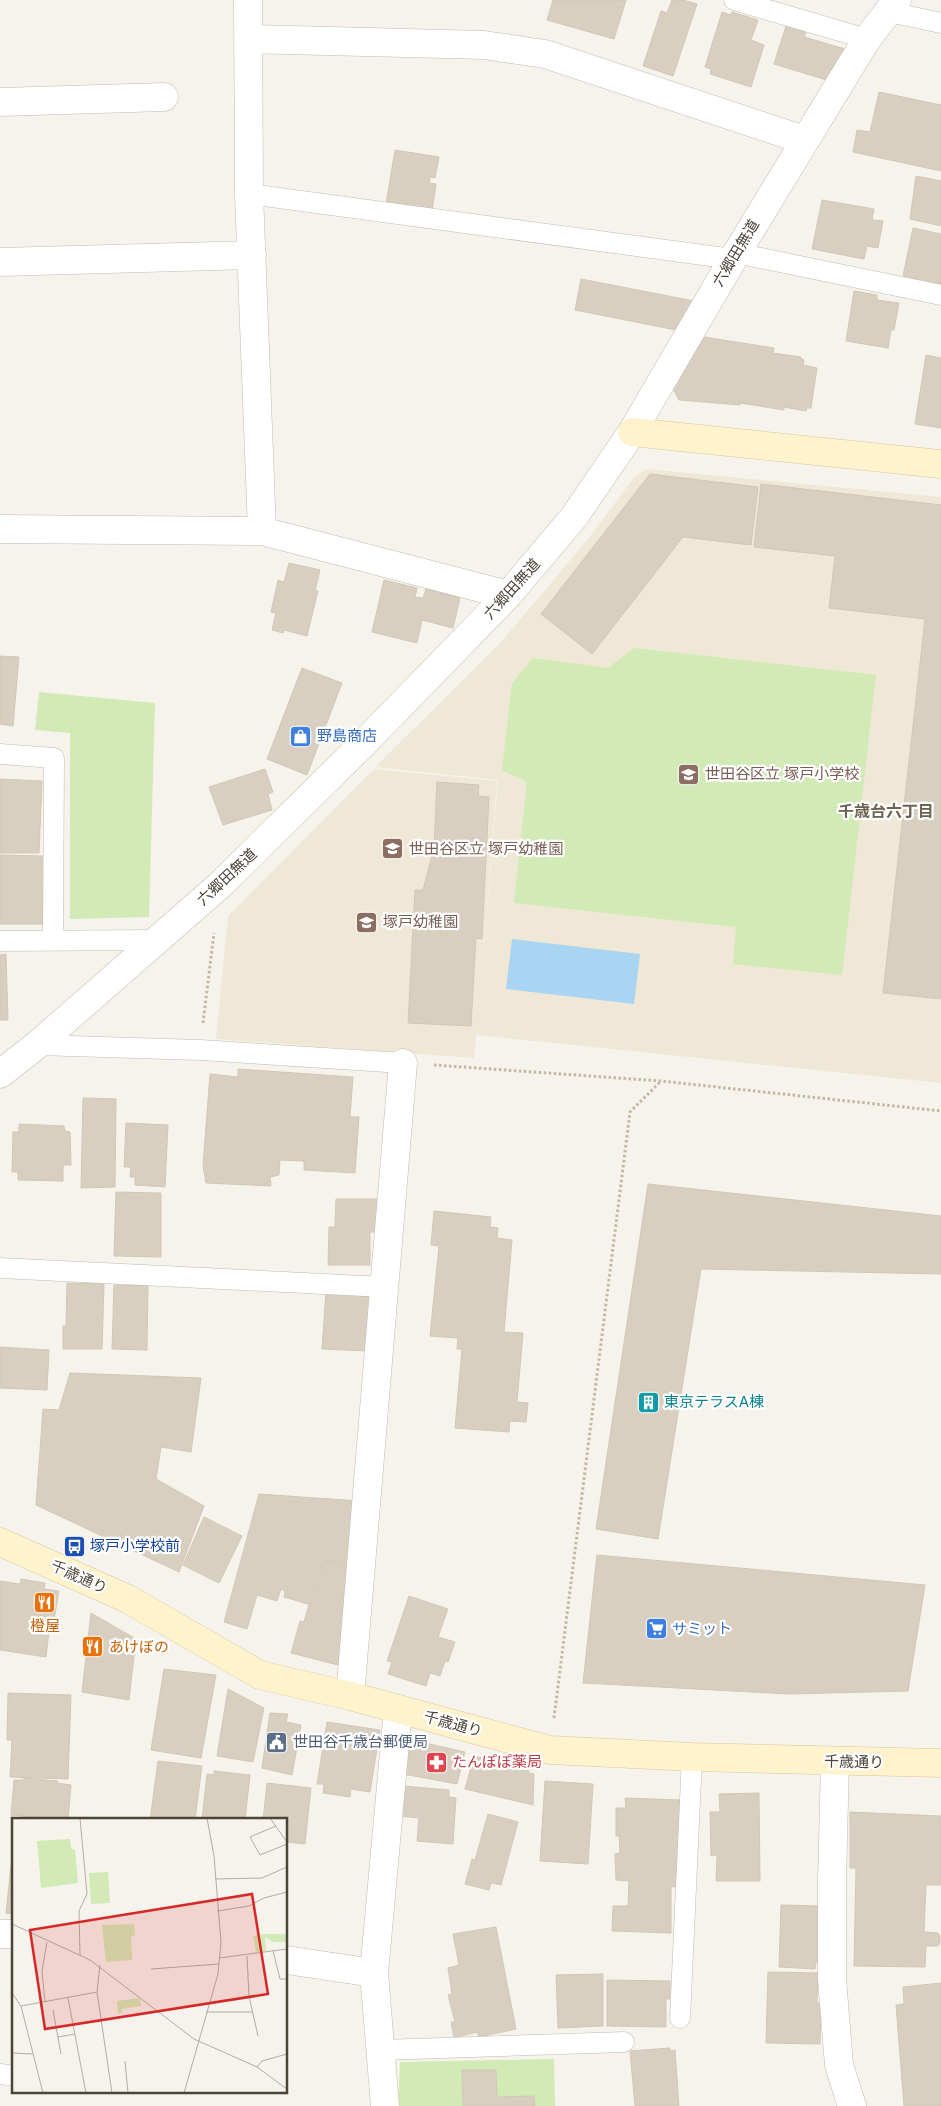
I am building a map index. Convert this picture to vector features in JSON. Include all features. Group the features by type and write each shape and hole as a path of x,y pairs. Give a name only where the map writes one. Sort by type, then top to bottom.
{"street":[{"path":"248,0 250,194 262,531"},
{"name":"六郷田無道","path":"0,1074 37,1045 220,885 363,744 508,595 574,517 632,432 734,256 867,39 893,6"},
{"path":"249,39 484,45 545,54 804,140"},
{"path":"0,102 164,97"},
{"path":"0,262 252,255"},
{"path":"632,432 941,464"},
{"path":"0,530 262,531 508,595"},
{"path":"350,1696 403,1063"},
{"name":"千歳通り","path":"0,1542 128,1599 260,1675 350,1696 550,1750 835,1762 941,1763"},
{"path":"385,2106 382,2050 374,1973 398,1709"},
{"path":"835,1762 832,1979 839,2065 852,2106"},
{"path":"288,1960 374,1973"}],"lane":[{"path":"734,0 867,39"},
{"path":"893,6 941,23"},
{"path":"250,194 734,256 941,295"},
{"path":"0,754 54,758 53,940"},
{"path":"0,941 157,940"},
{"path":"37,1045 200,1050 403,1063"},
{"path":"0,1268 385,1287"},
{"path":"680,2018 692,1757"},
{"path":"382,2050 624,2042"}],"path":[{"path":"200,1050 220,885"},
{"path":"403,1063 661,1081 941,1110"},
{"path":"550,1750 630,1112 661,1081"}],"shaded area":[{"name":"世田谷区立 塚戸小学校","path":"647,469 941,497 941,1083 476,1035 474,1058 216,1039 228,916 374,769 497,781 481,987 498,780 375,767 501,642 588,539 635,476"}],"green space":[{"path":"634,648 876,675 842,975 733,964 736,927 514,903 527,782 502,770 512,683 533,658 608,668"},
{"path":"39,692 155,703 149,917 70,919 70,733 35,730"},
{"path":"554,2059 555,2106 398,2106 400,2062"}],"water":[{"path":"512,939 640,954 634,1004 506,989"}],"building":[{"path":"553,0 626,0 614,39 547,20"},
{"path":"672,0 683,0 697,4 673,76 643,66 661,11 667,13"},
{"path":"722,12 731,15 732,12 758,20 751,40 764,45 751,87 710,74 711,69 705,67"},
{"path":"786,26 806,32 804,37 845,49 830,81 774,64"},
{"path":"879,92 941,105 941,171 853,152 857,130 870,132"},
{"path":"395,150 439,157 435,178 430,177 429,183 436,184 432,211 386,204"},
{"path":"916,176 941,181 941,226 910,219"},
{"path":"822,200 874,209 872,220 883,221 878,248 867,246 864,259 812,249"},
{"path":"913,228 941,234 941,284 903,276"},
{"path":"581,279 694,301 676,330 575,310"},
{"path":"854,291 877,295 877,300 899,303 894,330 891,330 888,348 846,341"},
{"path":"704,337 774,348 773,353 801,357 804,360 803,365 817,368 811,408 807,408 806,411 784,407 784,410 740,403 740,405 679,400 673,388"},
{"path":"926,355 941,358 941,428 915,424"},
{"path":"650,474 758,487 751,545 683,537 592,654 541,614"},
{"path":"761,484 941,505 941,999 883,993 925,619 829,608 835,556 754,547"},
{"path":"289,563 320,570 315,591 318,591 307,636 284,630 283,633 272,630 276,613 271,612 278,580 284,582"},
{"path":"384,580 417,588 415,597 423,598 426,589 460,598 453,628 422,620 417,643 372,632"},
{"path":"0,656 19,657 13,726 0,724"},
{"path":"302,668 342,683 307,775 267,759"},
{"path":"265,769 273,792 268,794 272,810 223,825 209,787"},
{"path":"0,779 42,781 39,853 0,853"},
{"path":"437,782 479,785 478,796 489,797 482,939 476,938 471,1026 408,1023 415,890 423,890 434,848"},
{"path":"0,855 44,856 44,924 0,924"},
{"path":"6,954 8,1020 0,1020 0,955"},
{"path":"238,1069 353,1077 350,1117 359,1117 355,1173 304,1170 304,1161 280,1160 279,1175 270,1177 271,1186 206,1183 203,1166 210,1074 238,1077"},
{"path":"83,1098 116,1099 115,1187 81,1188"},
{"path":"126,1123 168,1125 165,1187 135,1185 135,1177 130,1177 131,1167 124,1167"},
{"path":"19,1124 64,1126 65,1131 70,1132 71,1165 63,1165 63,1181 18,1180 18,1172 12,1172 13,1132 19,1132"},
{"name":"東京テラスA棟","path":"648,1184 941,1216 941,1274 701,1269 658,1539 596,1529"},
{"path":"116,1192 161,1193 161,1257 114,1256"},
{"path":"336,1199 378,1199 378,1232 370,1232 370,1265 328,1265 329,1227 335,1227"},
{"path":"434,1211 491,1217 490,1227 498,1228 497,1238 512,1240 504,1332 523,1333 517,1402 528,1403 526,1422 510,1421 509,1432 455,1428 462,1349 457,1349 458,1338 430,1336 439,1246 431,1245"},
{"path":"67,1283 104,1284 102,1349 63,1349 63,1326 66,1326"},
{"path":"114,1285 148,1286 147,1350 112,1349"},
{"path":"326,1291 373,1293 369,1351 322,1349"},
{"path":"0,1347 49,1350 47,1390 0,1388"},
{"path":"70,1373 201,1378 191,1452 161,1447 156,1479 204,1506 179,1572 36,1505 43,1409 59,1410"},
{"path":"259,1494 359,1501 354,1566 325,1560 311,1605 284,1597 285,1591 281,1589 277,1601 257,1595 247,1629 224,1622"},
{"path":"204,1517 242,1536 219,1583 183,1565"},
{"path":"597,1555 925,1585 908,1691 789,1694 583,1683"},
{"path":"326,1561 351,1567 338,1665 291,1653 300,1621 304,1622 309,1605 312,1606"},
{"path":"21,1579 45,1583 44,1589 59,1591 53,1626 42,1624 42,1629 49,1631 46,1657 0,1650 0,1581 20,1584"},
{"path":"409,1596 448,1609 438,1637 455,1642 448,1662 445,1661 440,1676 430,1673 426,1686 388,1674 392,1662 387,1661"},
{"path":"91,1613 136,1639 129,1700 82,1692"},
{"path":"164,1669 216,1675 201,1758 151,1750"},
{"path":"228,1689 264,1708 253,1762 217,1756"},
{"path":"8,1693 71,1695 68,1779 10,1777 12,1740 7,1740"},
{"path":"270,1713 288,1714 286,1722 301,1725 292,1775 262,1768"},
{"path":"327,1722 380,1730 370,1792 351,1789 350,1797 323,1793 324,1784 317,1784"},
{"path":"416,1741 465,1752 457,1784 403,1774 408,1749 415,1750"},
{"path":"474,1756 529,1769 528,1773 534,1774 533,1805 465,1789"},
{"path":"158,1761 202,1766 195,1818 150,1818"},
{"path":"214,1771 250,1775 245,1818 202,1818 207,1774 214,1775"},
{"path":"24,1778 58,1781 57,1783 71,1785 68,1818 11,1815 14,1780 24,1780"},
{"path":"545,1781 593,1784 588,1864 540,1861"},
{"path":"267,1783 311,1788 305,1844 288,1842 288,1818 263,1818"},
{"path":"403,1786 449,1790 449,1797 456,1798 453,1844 417,1841 419,1818 400,1816"},
{"path":"759,1793 760,1881 716,1881 717,1855 711,1856 710,1812 720,1812 719,1794"},
{"path":"625,1798 680,1800 678,1886 671,1887 671,1933 612,1931 613,1906 628,1906 629,1881 616,1880 615,1854 620,1853 619,1836 616,1836 616,1808 626,1808"},
{"path":"850,1812 941,1816 941,1885 926,1885 924,1932 938,1933 940,1943 938,1946 926,1946 925,1967 854,1966 856,1868 850,1868"},
{"path":"488,1814 518,1822 501,1885 491,1883 489,1890 465,1884 472,1859 475,1860"},
{"path":"12,1857 12,1914 6,1913"},
{"path":"781,1905 822,1906 819,1962 816,1962 815,1969 779,1967"},
{"path":"496,1927 516,2029 479,2037 477,2032 454,2038 451,2022 455,2022 448,1995 452,1994 448,1968 459,1965 453,1934"},
{"path":"768,1972 818,1973 817,2003 821,2004 820,2044 766,2043"},
{"path":"603,1974 603,2026 558,2028 556,1975"},
{"path":"607,1980 670,1981 670,1999 666,1999 666,2027 607,2026"},
{"path":"941,1983 941,2106 904,2106 896,2005 904,2004 903,1987"},
{"path":"670,2048 670,2051 675,2050 679,2106 635,2106 630,2051"},
{"path":"462,2070 496,2070 497,2097 534,2096 535,2106 463,2106"}],"place":[{"name":"野島商店","path":"301,736"},
{"name":"世田谷区立 塚戸小学校","path":"689,774"},
{"name":"世田谷区立 塚戸幼稚園","path":"393,849"},
{"name":"塚戸幼稚園","path":"367,922"},
{"name":"東京テラスA棟","path":"648,1402"},
{"name":"塚戸小学校前","path":"74,1546"},
{"name":"橙屋","path":"45,1603"},
{"name":"サミット","path":"656,1629"},
{"name":"あけぼの","path":"93,1647"},
{"name":"世田谷千歳台郵便局","path":"277,1742"},
{"name":"たんぽぽ薬局","path":"436,1762"}],"district":[{"name":"千歳台六丁目","path":"886,811"}]}
